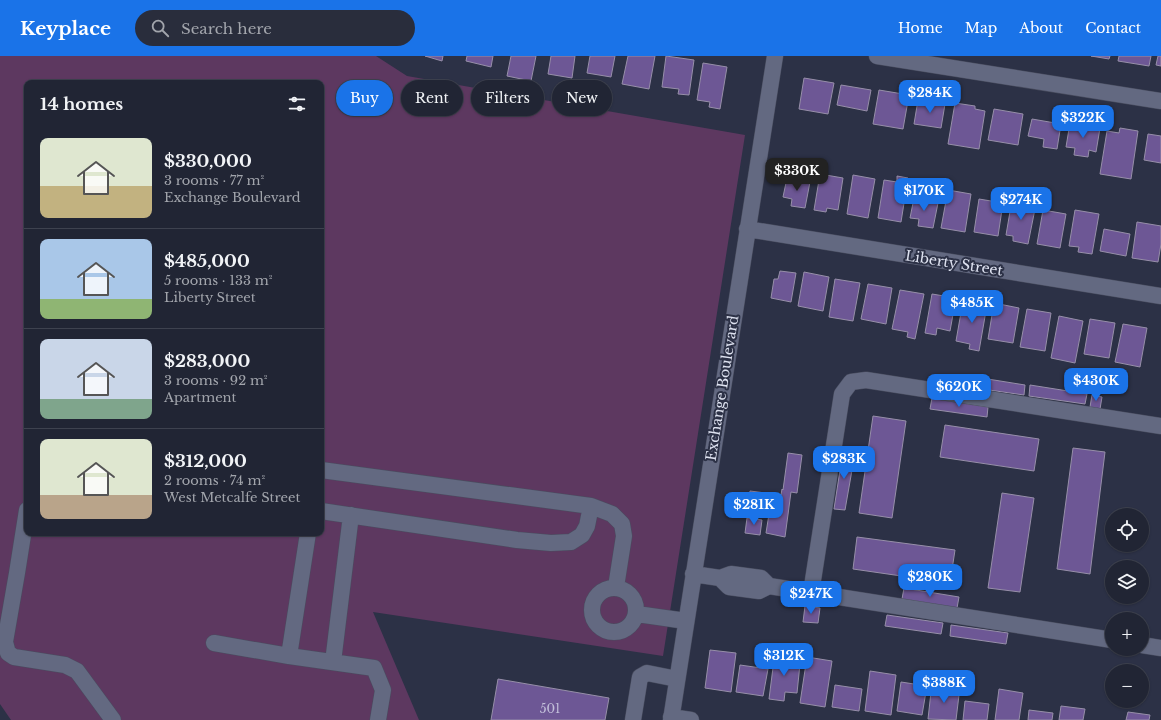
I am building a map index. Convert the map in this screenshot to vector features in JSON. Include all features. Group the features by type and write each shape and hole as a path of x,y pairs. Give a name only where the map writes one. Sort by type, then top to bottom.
{"street":[{"name":"Exchange Boulevard","path":"671,719 774,56"},
{"path":"877,56 1161,101"},
{"name":"Liberty Street","path":"747,229 1156,295"},
{"path":"811,593 842,394 851,382 866,380 1161,426"},
{"path":"324,470 591,506 612,514 622,524 624,536 616,587"},
{"path":"324,511 517,540 550,543 571,542 582,535 587,526 591,506"},
{"path":"333,662 351,515"},
{"path":"24,531 5,642 8,653 14,657 65,665 77,671 113,720"},
{"path":"289,656 308,536"},
{"path":"693,574 720,578 731,574 761,578 769,586 1105,639"},
{"path":"616,587 624,589 635,599 637,614 634,621 623,630 616,632 608,631 601,628 596,623 592,609 593,602 602,590 616,587"},
{"path":"637,614 686,621"},
{"path":"214,643 289,656 374,668 383,690 378,720"},
{"path":"1149,644 1160,643"},
{"path":"633,720 640,677 647,673 677,679"},
{"path":"671,719 691,720"}],"shaded area":[{"path":"0,56 376,56 407,76 430,80 401,80 401,116 463,116 463,86 471,87 471,116 544,116 544,100 552,101 552,116 612,116 612,112 745,135 663,656 373,612 419,720 11,720 0,704"}],"building":[{"path":"425,56 443,56 442,61"},
{"path":"467,56 493,56 491,67 466,61"},
{"path":"511,56 536,56 531,80 507,76"},
{"path":"551,56 575,56 572,78 548,74"},
{"path":"590,56 615,56 611,77 587,73"},
{"path":"628,56 655,56 649,89 622,84"},
{"path":"666,56 694,60 689,95 678,94 679,89 662,87"},
{"path":"1091,56 1110,56 1109,59"},
{"path":"1119,56 1151,56 1149,66 1118,61"},
{"path":"1158,56 1161,56 1161,66 1156,65"},
{"path":"703,63 727,67 720,109 709,107 710,102 697,100"},
{"path":"804,78 834,83 828,114 799,109"},
{"path":"841,85 871,90 867,111 837,105"},
{"path":"879,90 909,95 903,129 873,124"},
{"path":"918,100 945,104 941,128 914,124"},
{"path":"955,103 975,106 975,109 985,111 979,149 948,144"},
{"path":"994,109 1023,114 1018,145 988,140"},
{"path":"1032,119 1061,124 1057,149 1043,147 1044,139 1028,136"},
{"path":"1070,123 1100,128 1096,152 1089,150 1088,157 1074,155 1075,148 1066,147"},
{"path":"1120,128 1138,131 1131,179 1100,174 1107,131 1119,133"},
{"path":"1148,134 1161,136 1161,163 1144,160"},
{"path":"820,174 843,178 838,210 827,208 826,212 814,210"},
{"path":"853,175 875,179 868,218 847,214"},
{"path":"897,176 908,178 901,222 878,218 884,180 897,182"},
{"path":"787,178 810,182 805,208 791,206 792,199 783,197"},
{"path":"948,190 971,194 965,232 941,228"},
{"path":"914,198 938,203 933,228 918,226 919,219 910,218"},
{"path":"979,199 1003,203 998,236 974,232"},
{"path":"1012,200 1036,204 1028,244 1013,241 1013,236 1006,235"},
{"path":"1043,210 1066,214 1060,248 1037,244"},
{"path":"1075,210 1099,214 1092,254 1078,252 1079,247 1069,246"},
{"path":"1137,222 1161,226 1161,244 1158,262 1132,258"},
{"path":"1104,229 1130,234 1126,256 1100,251"},
{"path":"780,271 796,273 791,302 771,298 774,279 778,279"},
{"path":"804,272 829,277 823,311 798,306"},
{"path":"835,279 860,283 853,321 829,317"},
{"path":"868,284 892,288 886,324 861,319"},
{"path":"900,290 924,294 915,339 907,337 908,332 892,329"},
{"path":"932,294 956,298 950,331 937,328 936,335 925,333"},
{"path":"963,301 987,305 979,351 969,349 970,344 956,341"},
{"path":"994,303 1019,308 1013,343 988,339"},
{"path":"1027,309 1051,313 1045,351 1020,347"},
{"path":"1059,316 1083,321 1075,363 1051,358"},
{"path":"1090,319 1115,323 1109,358 1084,354"},
{"path":"1123,324 1147,328 1140,367 1115,362"},
{"path":"969,376 1025,385 1024,395 968,387"},
{"path":"1030,385 1087,394 1085,404 1029,396"},
{"path":"1092,395 1102,397 1100,409 1090,407"},
{"path":"932,398 988,407 987,417 930,409"},
{"path":"873,416 906,421 892,518 859,513"},
{"path":"945,425 1039,439 1034,471 940,457"},
{"path":"1073,448 1105,452 1090,574 1057,569"},
{"path":"843,451 855,453 845,510 834,509"},
{"path":"788,453 802,455 797,493 791,492 785,537 766,533 769,514 747,511 750,491 781,495"},
{"path":"1002,493 1034,498 1020,592 988,588"},
{"path":"747,518 762,520 760,535 745,533"},
{"path":"857,537 955,550 950,583 853,569"},
{"path":"904,588 959,597 957,608 902,599"},
{"path":"805,606 820,608 818,623 803,622"},
{"path":"887,615 943,623 941,634 885,626"},
{"path":"951,625 1008,633 1006,644 950,636"},
{"path":"710,650 736,653 731,692 705,688"},
{"path":"775,652 788,654 787,662 800,664 797,693 785,692 784,701 769,699"},
{"path":"807,657 832,661 825,707 800,703"},
{"path":"740,665 768,669 763,696 736,692"},
{"path":"870,671 896,675 891,715 865,711"},
{"path":"498,679 609,698 605,720 491,720"},
{"path":"901,682 927,686 922,715 897,711"},
{"path":"835,685 862,689 859,711 832,707"},
{"path":"939,685 953,686 952,695 959,695 956,720 928,719 931,692 938,693"},
{"path":"999,689 1023,693 1019,720 995,720"},
{"path":"965,701 989,704 987,720 963,720"},
{"path":"1061,706 1085,709 1083,720 1059,720"},
{"path":"1029,710 1053,713 1052,720 1028,720"},
{"path":"1128,712 1150,715 1149,720 1126,720"}]}
